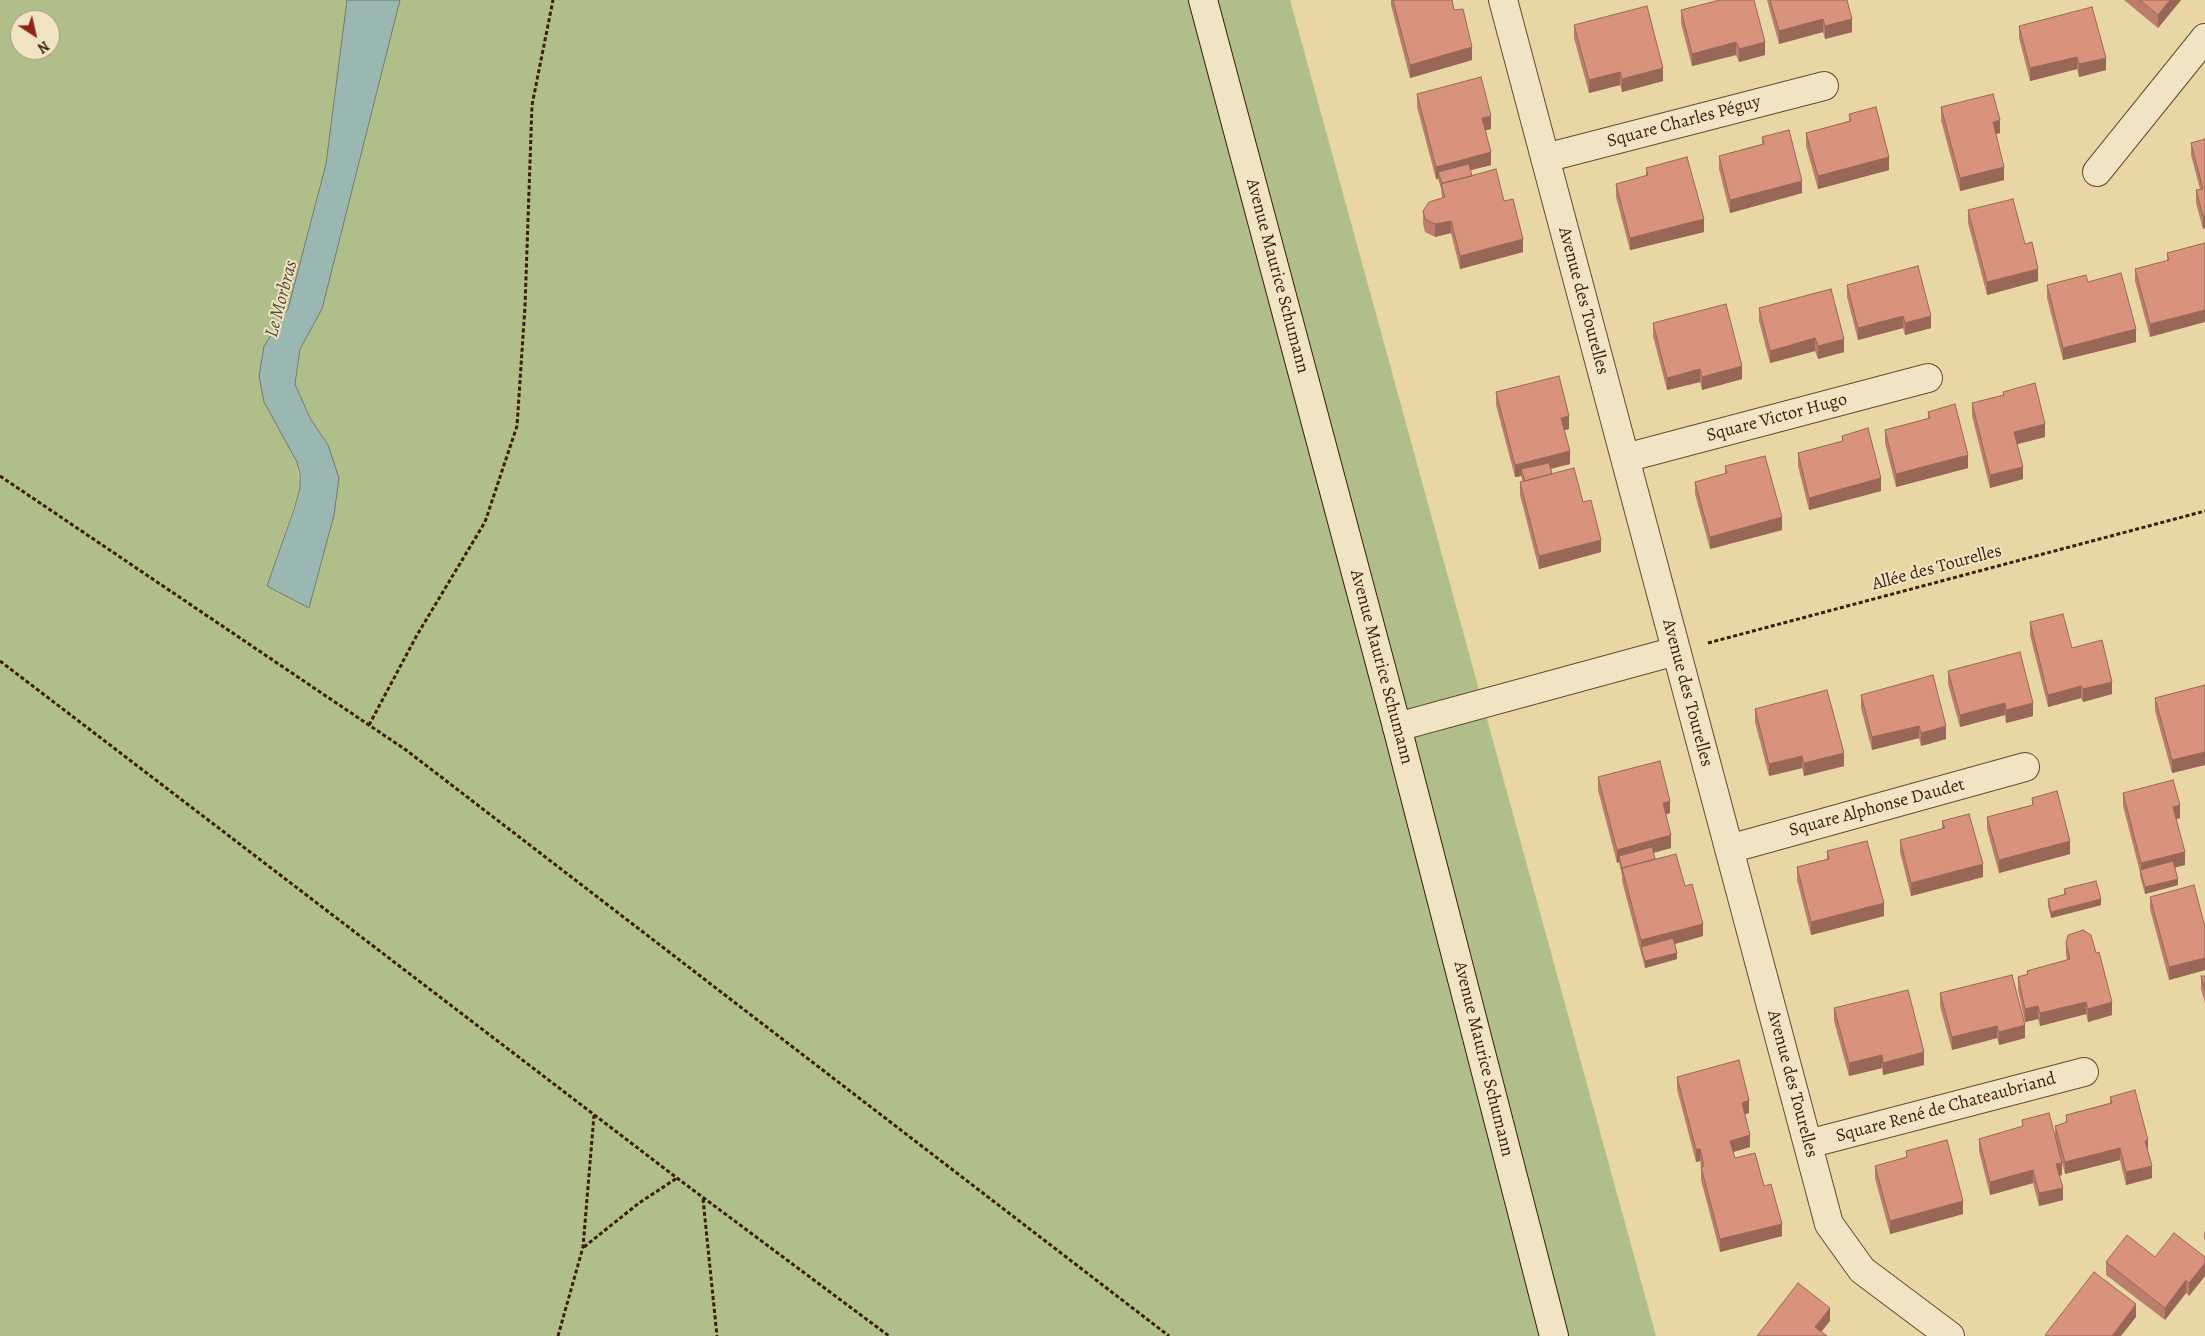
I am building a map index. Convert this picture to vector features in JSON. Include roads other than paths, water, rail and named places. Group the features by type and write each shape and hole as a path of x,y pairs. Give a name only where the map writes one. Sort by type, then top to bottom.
{"street":[{"name":"Avenue Maurice Schumann","path":"1203,0 1397,727 1554,1336"},
{"name":"Avenue des Tourelles","path":"1503,0 1829,1224 1862,1270 1950,1336"},
{"path":"2097,172 2205,38"},
{"name":"Square Charles Péguy","path":"1545,158 1824,86"},
{"name":"Square Victor Hugo","path":"1625,458 1928,378"},
{"path":"1397,727 1676,651"},
{"name":"Square Alphonse Daudet","path":"1729,849 2025,768"},
{"name":"Square René de Chateaubriand","path":"1808,1144 2084,1072"}],"water":[{"path":"347,0 400,0 322,309 300,349 295,384 310,418 328,445 339,478 334,515 309,608 267,586 294,509 300,488 300,474 297,462 264,402 259,376 264,346 288,309 326,164"}],"water label":[{"name":"Le Morbras","path":"282,299"}]}
